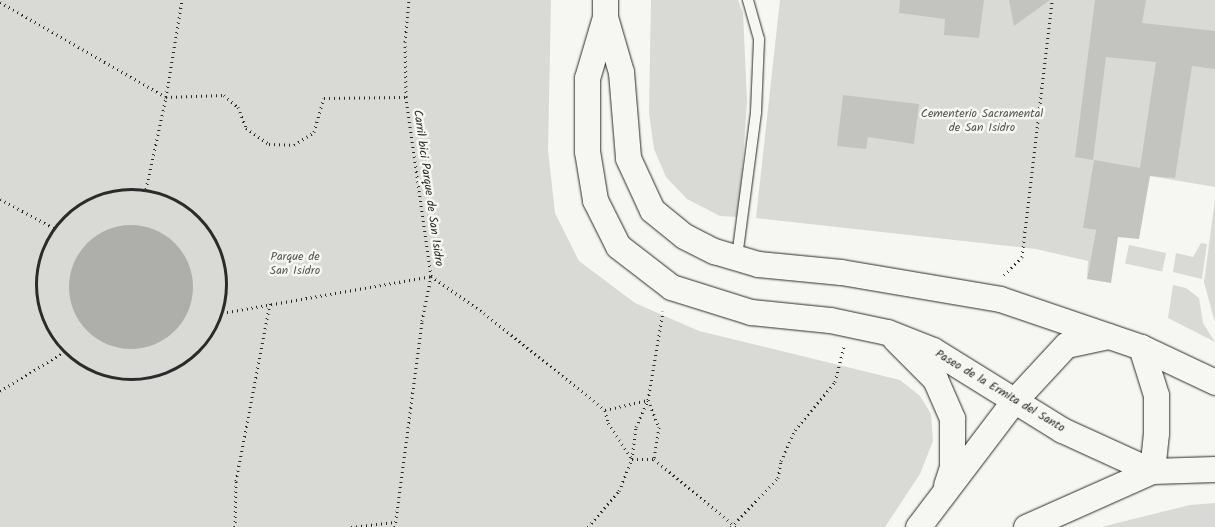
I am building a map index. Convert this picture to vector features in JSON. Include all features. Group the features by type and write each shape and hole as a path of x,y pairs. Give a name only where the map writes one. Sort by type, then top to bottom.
{"street":[{"name":"Paseo de la Ermita del Santo","path":"605,8 622,72 628,158 652,210 684,236 737,258 758,264 841,272 1000,299 1141,347 1215,382"},
{"name":"Paseo de la Ermita del Santo","path":"605,8 587,78 587,151 595,200 618,246 671,287 751,312 830,320 887,332 933,350 1013,402 1062,430 1152,471 1215,469"},
{"path":"887,332 935,379 952,418 952,466 943,494"},
{"path":"918,527 1013,402 1066,345 1108,336"},
{"path":"1026,527 1152,471 1156,433 1156,395 1141,347"}],"lane":[{"path":"737,258 756,112 759,39 748,0"}],"path":[{"path":"146,189 166,97 182,0"},
{"name":"Carril bici Parque de San Isidro","path":"395,527 422,321 431,276 406,97 405,42 409,0"},
{"path":"1000,299 1004,274 1022,257 1052,0"},
{"path":"0,2 166,97 224,94 238,107 246,128 269,144 294,145 314,132 324,98 406,97"},
{"path":"120,189 146,189 172,197 195,213 213,234 223,259 227,286 222,313 210,338 191,358 158,375 140,379 113,378 87,369 64,352 48,331 37,296 36,278 42,252 54,228 72,209 95,195 120,189"},
{"path":"0,199 54,228"},
{"path":"222,313 431,276 484,313 605,410 608,423 632,459"},
{"path":"588,527 619,491 632,459 636,427 648,400 662,315 671,287"},
{"path":"235,527 236,481 270,303"},
{"path":"632,459 654,459 733,526 778,478 795,430 835,382 845,342"},
{"path":"0,391 64,352"},
{"path":"605,410 648,400"},
{"path":"648,400 659,427 654,459"},
{"path":"350,527 395,522"}],"green space":[{"name":"Parque de San Isidro","path":"0,0 551,0 548,150 555,213 579,261 635,303 699,331 900,380 920,396 931,414 933,441 920,474 885,527 0,527"},
{"path":"651,0 738,0 743,13 747,101 739,217 720,216 687,199 666,177 654,149 649,113"},
{"name":"Cementerio Sacramental de San Isidro","path":"780,0 1215,0 1215,187 1150,176 1083,228 1096,230 1087,279 1088,261 1036,249 756,218"},
{"path":"1215,199 1215,323 1204,282"},
{"path":"1201,243 1207,244 1202,279 1173,272 1176,253 1193,257"},
{"path":"1129,245 1166,253 1162,271 1125,264"},
{"path":"1173,285 1186,288 1199,298 1203,323 1215,342 1168,318"},
{"path":"1215,503 1215,527 1101,527 1190,505"}],"shaded area":[{"path":"131,225 155,230 175,243 188,263 193,287 188,311 175,331 155,344 131,349 107,344 87,331 74,311 69,287 74,263 87,243 107,230"}],"building":[{"path":"900,0 984,0 979,38 944,35 945,19 899,13"},
{"path":"1009,0 1050,0 1014,26"},
{"path":"1095,0 1146,0 1142,23 1215,31 1215,69 1192,66 1175,178 1150,176 1139,239 1118,237 1111,283 1087,279 1096,230 1083,228 1094,160 1140,168 1156,62 1106,57 1093,160 1075,157"},
{"path":"843,95 919,104 914,144 868,137 866,149 837,146"}]}
